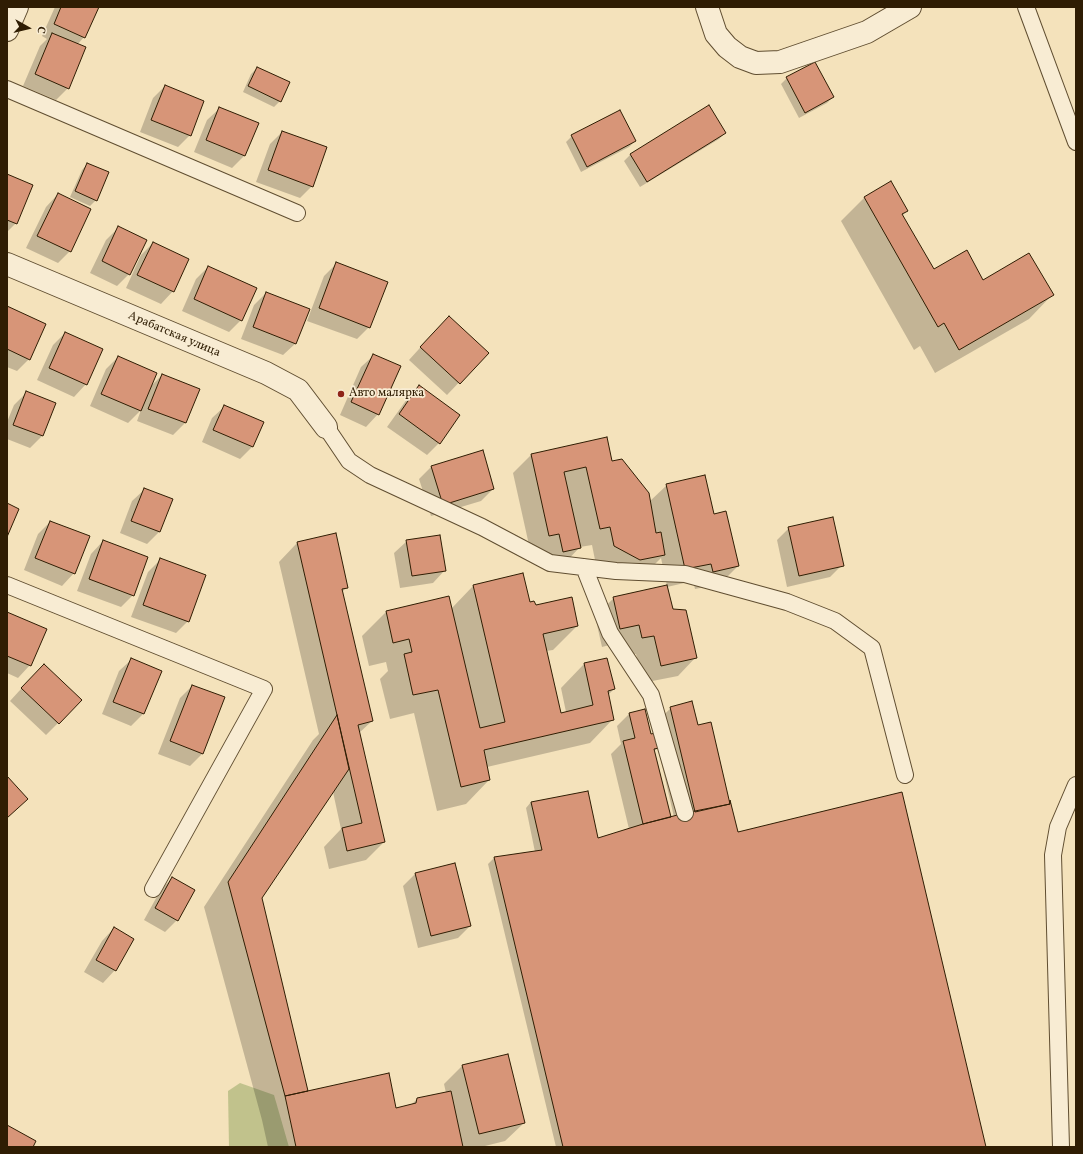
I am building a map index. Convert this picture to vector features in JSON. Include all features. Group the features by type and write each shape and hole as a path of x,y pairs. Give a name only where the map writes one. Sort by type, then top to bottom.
{"street":[{"path":"7,30 17,7"},
{"path":"707,7 716,34 727,47 740,57 756,63 780,62 867,32 910,7"},
{"name":"Арабатская улица","path":"7,264 266,373 298,390 326,427"}],"lane":[{"path":"1026,7 1076,142"},
{"path":"7,89 297,213"},
{"path":"326,427 349,461 370,475 482,527 550,563 616,570 685,574 787,602 835,621 872,648 905,775"},
{"path":"584,567 610,633 651,695 685,813"},
{"path":"7,585 264,690 153,889"},
{"path":"1061,1147 1053,855 1058,827 1076,785"}],"green space":[{"path":"240,1083 274,1095 289,1147 229,1147 228,1091"}],"building":[{"path":"61,7 99,7 85,38 54,24"},
{"path":"52,33 86,47 69,89 35,74"},
{"path":"815,62 834,97 805,113 786,77"},
{"path":"257,67 290,82 281,102 248,86"},
{"path":"165,85 204,101 191,136 151,120"},
{"path":"709,105 726,133 647,182 630,154"},
{"path":"219,107 259,123 245,156 206,140"},
{"path":"620,110 636,141 587,167 571,135"},
{"path":"282,131 327,147 313,187 268,170"},
{"path":"87,163 109,172 97,201 75,191"},
{"path":"7,174 33,185 17,224 7,220"},
{"path":"891,181 908,211 902,214 934,269 967,250 983,280 1029,253 1054,295 959,350 944,323 938,327 864,197"},
{"path":"58,193 91,209 71,252 37,236"},
{"path":"118,226 147,240 130,275 102,261"},
{"path":"153,242 189,259 174,292 137,275"},
{"path":"336,262 388,282 370,328 319,308"},
{"path":"208,266 257,288 242,321 194,299"},
{"path":"266,292 310,309 296,344 253,327"},
{"path":"7,306 46,324 30,360 7,349"},
{"path":"449,316 489,353 460,384 420,347"},
{"path":"65,332 103,349 87,385 49,368"},
{"path":"373,354 401,366 379,415 351,402"},
{"path":"118,356 157,373 141,411 101,394"},
{"path":"162,374 200,389 186,423 148,409"},
{"path":"419,385 460,415 440,444 399,414"},
{"path":"26,391 56,403 43,436 13,425"},
{"path":"224,405 264,422 253,447 213,430"},
{"path":"607,437 612,461 622,459 649,493 656,533 661,532 665,555 640,560 614,546 610,527 600,529 586,467 564,472 581,548 563,552 559,534 549,536 531,454"},
{"path":"483,450 494,489 443,505 431,466"},
{"path":"705,475 714,514 726,511 739,566 713,572 711,564 685,569 666,484"},
{"path":"144,488 173,499 160,532 131,521"},
{"path":"7,503 19,509 7,537"},
{"path":"833,517 844,566 799,576 788,527"},
{"path":"50,521 90,536 75,574 35,558"},
{"path":"336,533 348,588 342,589 373,721 358,725 385,842 347,851 342,828 362,823 297,542"},
{"path":"440,535 446,571 412,576 406,540"},
{"path":"103,540 148,557 134,596 89,579"},
{"path":"160,558 206,575 189,622 143,605"},
{"path":"523,573 530,602 534,601 536,605 572,597 578,626 543,634 561,713 593,705 584,663 607,658 615,689 608,691 614,720 484,750 490,780 461,787 438,690 413,695 404,654 412,652 409,639 393,643 386,611 449,596 480,728 505,722 473,585"},
{"path":"667,585 673,609 686,610 697,658 661,666 654,636 642,638 639,625 620,629 613,597"},
{"path":"7,612 47,629 31,666 7,656"},
{"path":"131,658 162,671 144,714 113,702"},
{"path":"44,664 82,700 59,724 21,688"},
{"path":"192,685 225,697 203,754 170,741"},
{"path":"692,701 698,725 711,722 730,804 695,812 670,707"},
{"path":"645,709 651,734 655,733 659,748 654,749 671,817 643,824 623,741 635,738 629,713"},
{"path":"337,715 349,769 262,898 308,1091 285,1096 228,882"},
{"path":"7,776 28,799 7,818"},
{"path":"588,791 598,838 685,813 730,804 730,800 738,832 902,792 986,1147 563,1147 494,857 542,850 531,802"},
{"path":"455,863 471,926 431,936 415,873"},
{"path":"172,877 195,890 178,921 155,908"},
{"path":"114,927 134,939 116,971 96,960"},
{"path":"508,1054 525,1123 479,1134 462,1065"},
{"path":"389,1073 396,1108 416,1103 417,1098 451,1091 463,1147 296,1147 285,1096"},
{"path":"7,1125 36,1141 33,1147 7,1147"}],"place":[{"name":"Авто малярка","path":"341,394"}]}
